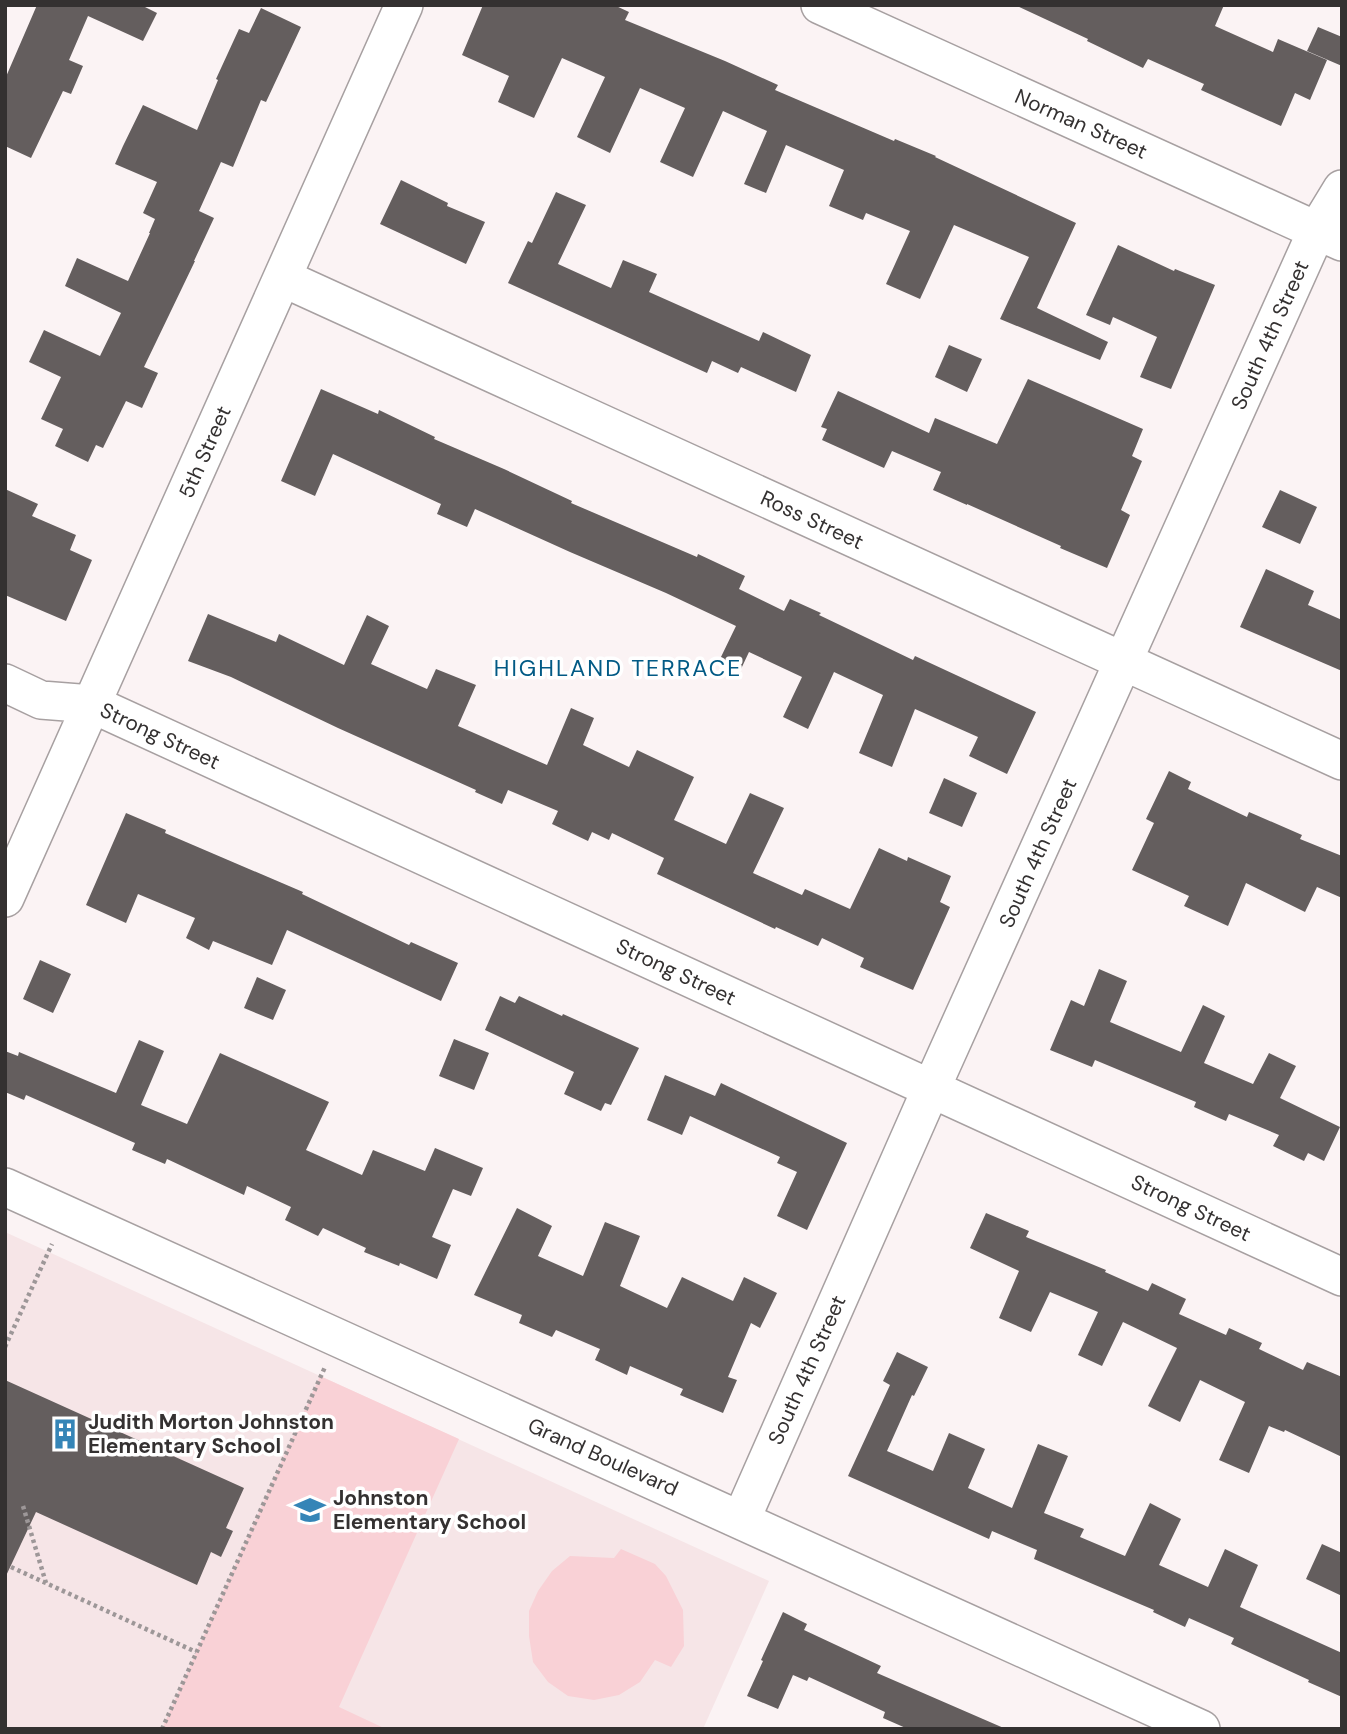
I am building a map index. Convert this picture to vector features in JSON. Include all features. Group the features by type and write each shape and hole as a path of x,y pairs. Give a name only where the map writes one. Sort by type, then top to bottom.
{"street":[{"name":"5th Street","path":"5,898 404,5"},
{"name":"Norman Street","path":"820,5 1329,236"},
{"name":"South 4th Street","path":"741,1520 931,1089 1124,662 1329,236 1342,189"},
{"name":"Ross Street","path":"283,278 1342,761"},
{"name":"Strong Street","path":"5,683 41,700 92,705 1342,1277"},
{"name":"Grand Boulevard","path":"5,1187 1200,1729"}],"path":[{"path":"5,1347 66,1214"},
{"path":"162,1729 338,1338"},
{"path":"23,1506 46,1583"},
{"path":"11,1567 196,1653"}],"shaded area":[{"name":"Johnston Elementary School","path":"5,1232 769,1581 703,1729 5,1729"},
{"path":"320,1376 459,1439 339,1707 386,1729 162,1729"},
{"path":"621,1549 655,1564 666,1576 683,1610 684,1646 671,1667 655,1660 640,1682 619,1695 594,1700 568,1696 548,1682 533,1662 529,1611 538,1591 552,1571 570,1556 614,1558"}],"building":[{"path":"37,5 141,5 157,13 143,41 88,16 69,60 83,66 71,94 63,91 31,158 5,146 5,79"},
{"path":"483,5 614,5 629,12 625,20 725,61 778,85 775,90 936,156 1076,223 1037,308 1108,342 1100,360 1000,319 1029,257 954,225 920,299 886,284 910,231 866,213 863,220 829,206 844,170 786,145 766,193 744,184 767,131 723,111 693,177 660,162 685,108 640,88 610,153 577,137 605,77 562,58 534,118 498,102 509,76 462,55"},
{"path":"1015,5 1224,5 1215,26 1273,52 1278,39 1327,60 1310,100 1295,93 1281,126 1201,90 1204,84 1148,59 1143,68"},
{"path":"261,8 301,27 266,102 261,100 233,167 221,162 199,211 214,218 144,367 158,373 142,408 126,401 103,448 96,445 88,462 55,446 63,429 41,419 61,377 29,362 44,330 100,356 121,313 65,286 77,258 128,281 150,233 155,219 143,213 157,182 115,164 123,146 143,105 197,130 239,29 249,33"},
{"path":"1318,27 1342,37 1342,66 1307,51"},
{"path":"401,180 448,203 447,206 485,222 466,264 380,224"},
{"path":"556,192 586,205 558,264 611,288 623,260 657,274 649,292 759,341 763,332 811,355 796,392 741,367 738,373 712,361 707,373 508,283 528,241 532,243"},
{"path":"1118,245 1174,271 1175,269 1215,285 1171,389 1140,377 1157,337 1113,317 1110,325 1086,315"},
{"path":"949,345 982,359 967,392 935,377"},
{"path":"1028,379 1143,429 1132,456 1142,461 1121,510 1130,515 1107,568 933,490 941,472 892,451 884,468 822,440 827,429 821,427 838,391 929,433 935,418 997,444"},
{"path":"321,389 378,414 379,410 435,437 434,439 572,501 571,503 697,557 698,554 745,576 739,589 784,611 790,599 913,660 915,656 1036,712 1007,774 969,756 978,737 915,709 892,767 859,753 883,695 834,672 808,729 783,717 802,677 749,652 741,669 720,659 736,626 475,509 467,527 437,514 441,504 333,454 315,496 281,481"},
{"path":"5,489 38,504 32,516 76,535 70,550 92,560 66,621 5,595"},
{"path":"1280,490 1317,507 1300,544 1262,527"},
{"path":"1266,569 1314,591 1308,605 1342,620 1342,671 1240,627"},
{"path":"208,614 276,642 279,634 344,665 367,615 389,626 371,664 427,689 436,669 476,685 458,726 547,765 571,708 594,718 583,745 629,767 637,750 694,777 674,820 726,844 750,793 784,808 753,873 802,895 805,889 850,909 879,848 907,861 908,857 951,876 940,902 950,907 913,990 860,967 864,958 822,938 818,946 657,874 664,858 612,833 609,840 592,832 588,841 552,824 558,811 508,790 502,804 231,677 188,661"},
{"path":"1169,771 1191,782 1188,789 1247,817 1249,812 1302,835 1300,839 1342,856 1342,898 1317,887 1305,912 1246,883 1228,926 1184,906 1189,896 1132,870 1154,823 1146,819"},
{"path":"944,778 977,793 962,827 929,813"},
{"path":"126,813 166,830 165,833 303,892 302,894 409,945 411,942 458,963 441,1001 287,930 272,965 213,941 209,950 186,938 195,918 138,894 126,923 86,905"},
{"path":"40,960 71,974 53,1013 23,999"},
{"path":"1099,969 1127,981 1110,1022 1181,1052 1203,1005 1225,1016 1204,1063 1253,1084 1269,1053 1296,1066 1280,1098 1340,1127 1324,1161 1308,1153 1304,1161 1273,1146 1279,1135 1229,1114 1226,1121 1194,1107 1196,1102 1095,1060 1092,1067 1050,1050 1071,1000 1084,1006"},
{"path":"257,977 286,990 273,1020 244,1008"},
{"path":"500,996 515,1003 519,996 639,1048 611,1105 605,1103 601,1111 564,1094 574,1072 485,1030"},
{"path":"454,1039 489,1053 474,1090 439,1076"},
{"path":"139,1040 164,1051 141,1105 187,1124 220,1053 329,1102 306,1150 362,1175 373,1150 425,1171 435,1148 483,1168 471,1196 453,1189 432,1237 451,1245 437,1279 400,1263 399,1266 364,1252 366,1248 323,1228 318,1236 285,1220 291,1207 247,1186 244,1195 167,1159 165,1164 132,1150 135,1143 26,1095 24,1100 5,1092 5,1051 18,1056 19,1052 116,1093"},
{"path":"665,1075 715,1096 721,1083 847,1143 807,1230 777,1216 797,1172 777,1163 780,1157 690,1116 682,1135 647,1120"},
{"path":"517,1208 552,1226 538,1256 583,1276 605,1222 640,1236 620,1286 667,1308 682,1277 733,1301 744,1277 777,1293 760,1328 751,1323 728,1377 737,1380 723,1413 680,1395 683,1389 630,1366 627,1375 595,1360 600,1349 556,1330 552,1337 519,1323 522,1315 474,1295"},
{"path":"986,1213 1029,1231 1026,1237 1106,1270 1105,1272 1148,1291 1152,1283 1186,1299 1179,1314 1226,1335 1229,1328 1262,1343 1259,1349 1303,1370 1307,1362 1342,1377 1342,1457 1285,1430 1284,1432 1269,1426 1249,1473 1219,1460 1245,1402 1200,1380 1180,1422 1148,1406 1177,1348 1123,1322 1102,1366 1078,1355 1098,1312 1050,1292 1031,1332 999,1318 1019,1271 970,1248"},
{"path":"897,1352 928,1367 887,1451 933,1471 949,1433 985,1449 968,1488 1012,1508 1038,1444 1068,1456 1044,1513 1084,1529 1080,1537 1125,1556 1150,1503 1181,1519 1159,1565 1208,1587 1225,1549 1258,1565 1240,1607 1342,1653 1342,1697 1231,1644 1234,1638 1189,1618 1185,1627 1153,1612 1154,1610 1034,1559 1037,1550 992,1531 989,1539 848,1476 890,1385 883,1381"},
{"name":"Judith Morton Johnston Elementary School","path":"5,1380 244,1488 226,1528 233,1531 221,1557 211,1552 197,1585 36,1512 5,1578"},
{"path":"1322,1544 1342,1553 1342,1596 1306,1579"},
{"path":"783,1612 807,1624 804,1630 881,1666 877,1673 1006,1729 908,1729 883,1718 885,1712 809,1677 807,1681 793,1675 778,1709 747,1696"}],"place":[{"name":"Judith Morton Johnston Elementary School","path":"65,1434"},
{"name":"Johnston Elementary School","path":"310,1510"}],"district":[{"name":"HIGHLAND TERRACE","path":"618,668"}]}
